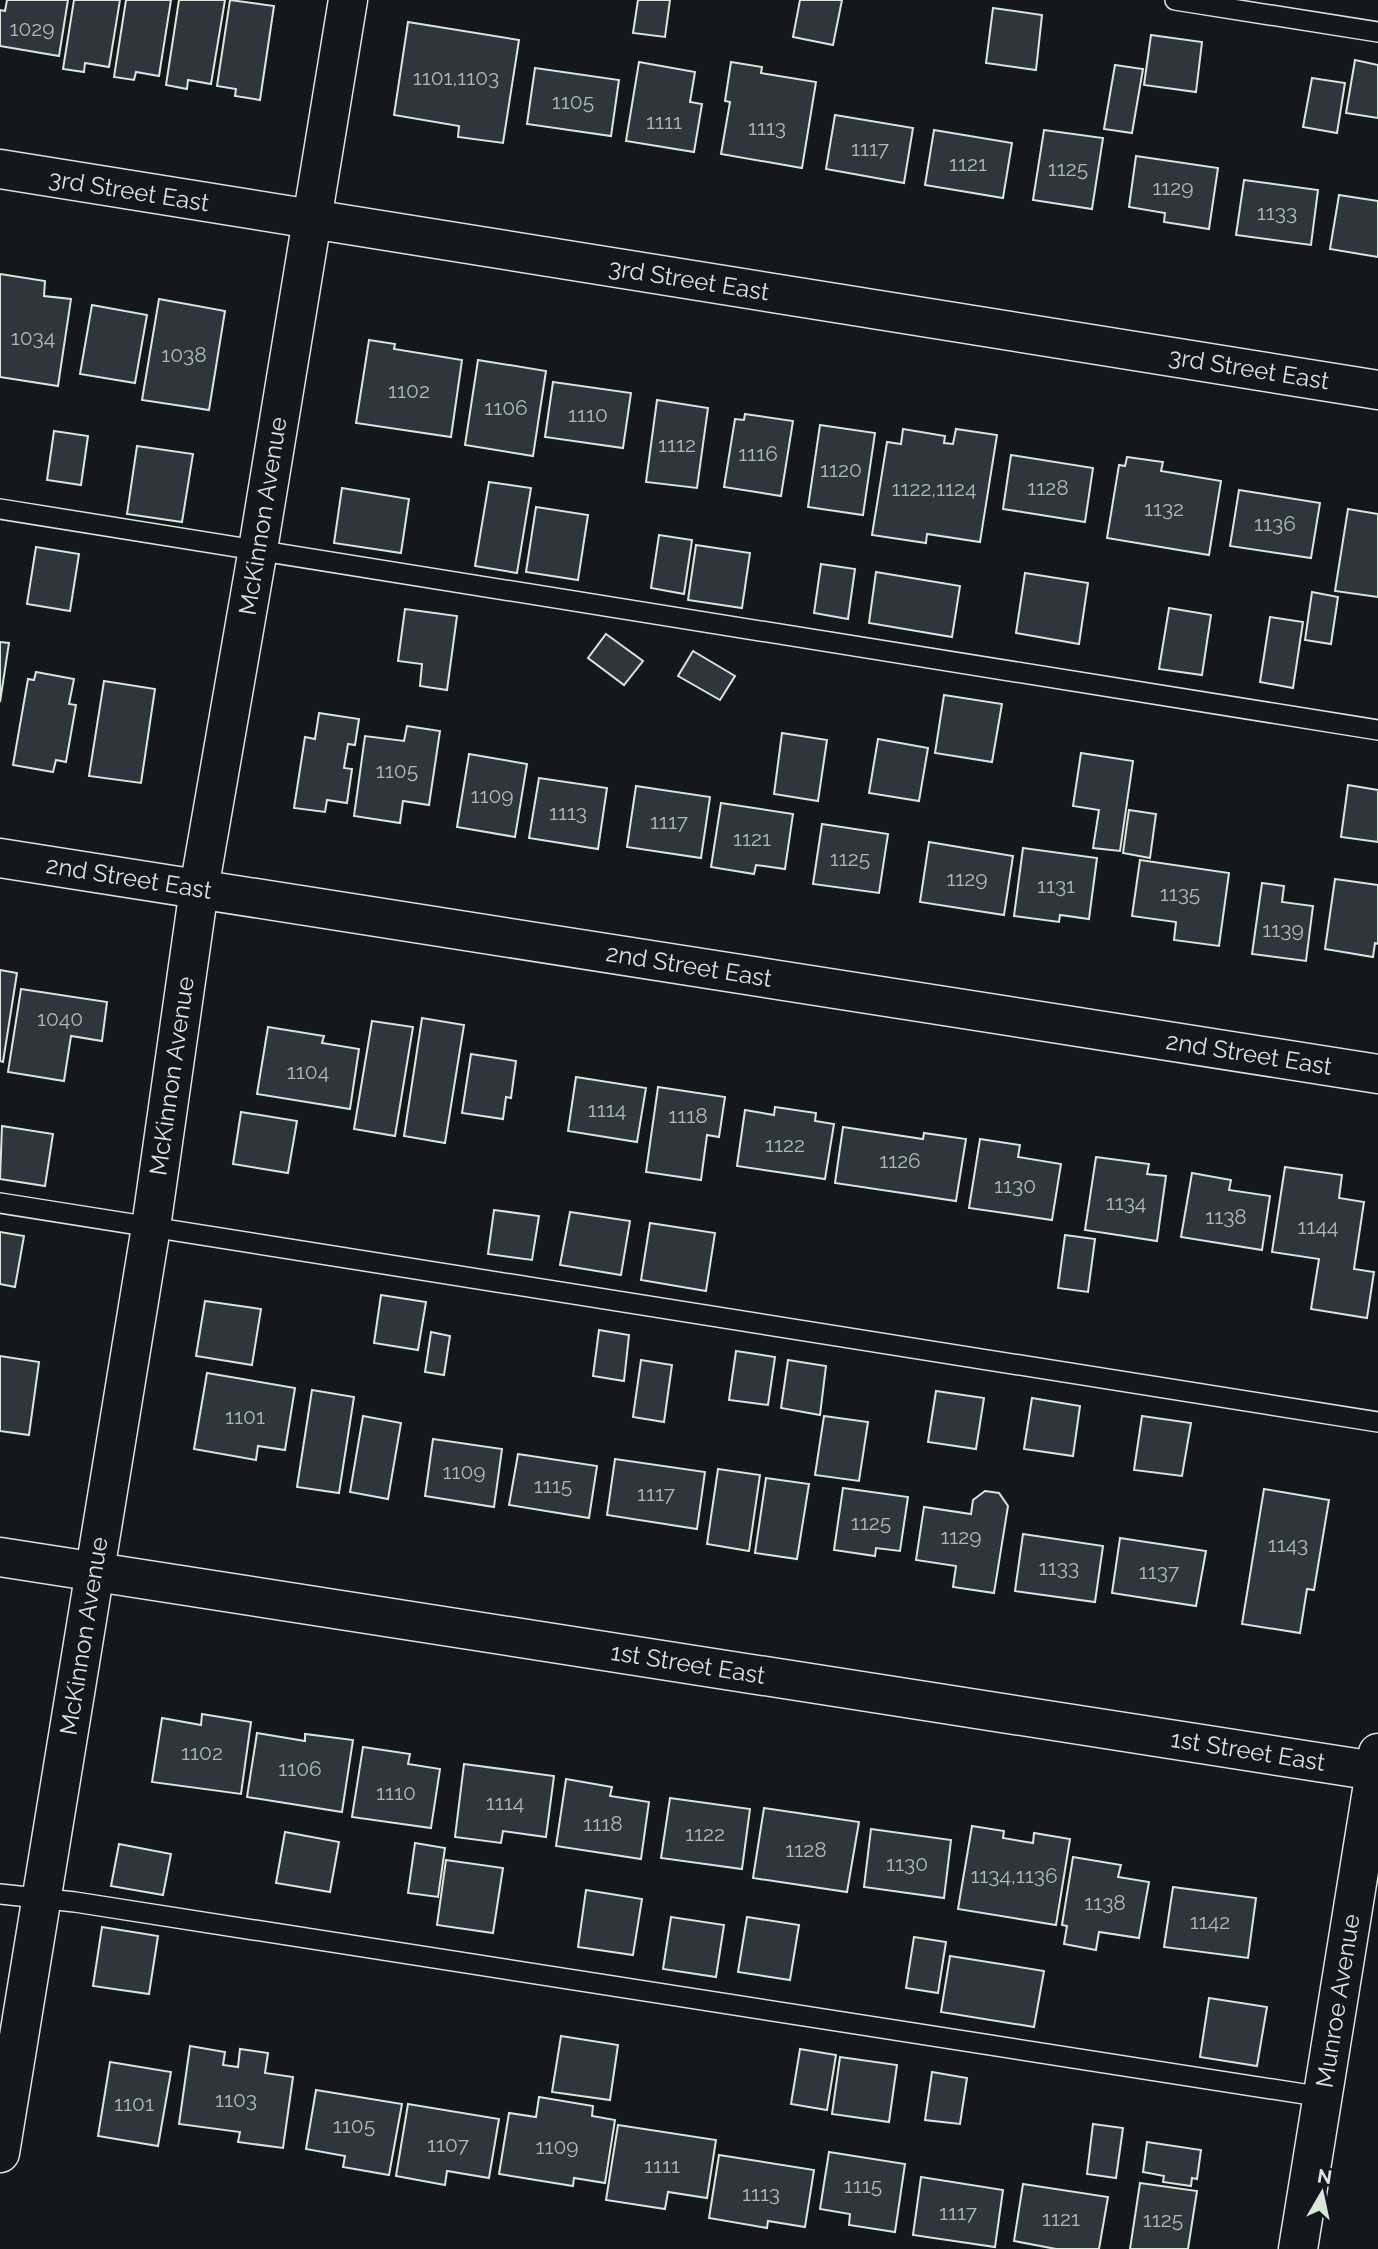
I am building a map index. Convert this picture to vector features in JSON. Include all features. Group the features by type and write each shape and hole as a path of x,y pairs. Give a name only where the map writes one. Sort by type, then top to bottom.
{"street":[{"name":"McKinnon Avenue","path":"0,2153 150,1227 199,889 258,550 348,0"},
{"name":"3rd Street East","path":"0,169 310,221 1378,390"},
{"name":"2nd Street East","path":"0,858 1378,1074"},
{"name":"1st Street East","path":"0,1557 1377,1762"},
{"name":"Munroe Avenue","path":"1298,2249 1377,1762"}],"lane":[{"path":"1175,0 1378,32"},
{"path":"0,509 1378,730"},
{"path":"0,1203 1378,1422"},
{"path":"0,1894 102,1906 1322,2097"}],"building":[{"path":"7,0 68,0 59,56 0,46 0,10 5,11"},
{"path":"74,0 120,0 109,67 85,63 84,72 63,69"},
{"path":"126,0 171,0 159,76 136,72 134,80 114,77"},
{"path":"179,0 225,0 211,84 188,80 187,89 166,85"},
{"path":"230,0 274,6 260,100 235,96 236,89 217,86"},
{"path":"638,0 670,0 665,37 633,33"},
{"path":"800,0 842,0 833,45 793,37"},
{"path":"993,8 1042,15 1036,70 986,63"},
{"path":"408,22 519,40 503,143 458,137 459,126 394,115"},
{"path":"1151,35 1202,42 1196,92 1144,85"},
{"path":"1355,60 1378,65 1378,118 1346,113"},
{"path":"639,62 695,72 690,102 702,104 694,152 626,141"},
{"path":"731,62 762,67 761,73 816,82 802,168 721,154 730,102 725,101"},
{"path":"1115,65 1143,69 1132,133 1104,129"},
{"path":"535,68 619,80 611,136 527,124"},
{"path":"1312,78 1345,83 1337,133 1303,127"},
{"path":"835,115 913,128 904,183 826,169"},
{"path":"934,130 1012,143 1003,198 925,185"},
{"path":"1044,130 1103,138 1092,209 1033,200"},
{"path":"1136,156 1218,168 1209,229 1164,222 1165,213 1129,207"},
{"path":"1244,180 1318,190 1311,245 1236,235"},
{"path":"1339,195 1378,201 1378,257 1330,249"},
{"path":"0,274 45,281 44,296 71,299 58,386 0,377"},
{"path":"159,299 225,311 209,410 142,400"},
{"path":"92,305 147,315 135,383 80,374"},
{"path":"369,340 395,344 394,349 462,360 451,437 356,423"},
{"path":"478,360 546,371 533,456 465,445"},
{"path":"553,382 631,393 623,448 545,437"},
{"path":"657,400 708,408 697,488 646,482"},
{"path":"745,414 793,421 781,496 724,487 735,419 744,420"},
{"path":"820,425 875,433 863,515 808,507"},
{"path":"903,429 945,436 944,443 953,444 956,429 997,435 980,542 927,534 926,543 872,535 887,442 901,444"},
{"path":"54,431 88,436 81,485 47,480"},
{"path":"137,446 193,454 182,522 127,514"},
{"path":"1011,455 1093,468 1085,522 1003,509"},
{"path":"1127,457 1163,462 1161,471 1221,481 1209,555 1107,538 1119,465 1125,466"},
{"path":"489,482 531,488 517,573 475,566"},
{"path":"342,488 409,499 401,553 334,543"},
{"path":"1239,490 1320,503 1311,558 1230,546"},
{"path":"536,507 588,515 578,580 526,572"},
{"path":"1348,509 1378,514 1378,597 1335,591"},
{"path":"659,535 692,540 684,594 651,588"},
{"path":"696,545 750,553 742,608 688,600"},
{"path":"36,547 79,554 70,611 27,604"},
{"path":"821,564 855,569 848,619 814,613"},
{"path":"876,572 960,586 952,637 869,623"},
{"path":"1025,573 1088,583 1079,644 1016,633"},
{"path":"1312,592 1338,597 1331,644 1305,640"},
{"path":"1169,608 1211,615 1202,675 1159,669"},
{"path":"405,609 457,616 447,690 420,686 422,664 398,661"},
{"path":"1270,617 1303,622 1293,688 1260,682"},
{"path":"606,634 643,661 624,685 588,658"},
{"path":"0,642 9,643 0,702"},
{"path":"693,651 735,676 720,700 678,676"},
{"path":"36,672 74,679 69,704 76,705 66,762 56,760 53,772 13,765 28,679 34,680"},
{"path":"104,681 155,689 141,783 89,776"},
{"path":"944,695 1002,704 992,762 935,753"},
{"path":"319,713 359,719 355,745 348,744 344,768 352,769 347,803 327,800 325,812 294,808 305,737 315,739"},
{"path":"407,726 440,731 429,805 403,801 400,823 354,816 365,736 404,741"},
{"path":"782,733 827,740 818,801 774,794"},
{"path":"878,739 928,748 919,801 869,793"},
{"path":"1081,753 1133,761 1120,851 1093,848 1099,810 1073,806"},
{"path":"469,754 527,764 515,837 457,827"},
{"path":"539,778 607,788 598,849 529,838"},
{"path":"1348,785 1378,790 1378,842 1341,837"},
{"path":"636,786 710,797 701,858 627,847"},
{"path":"721,803 793,814 785,869 756,865 754,874 711,867"},
{"path":"1129,810 1156,814 1150,858 1123,853"},
{"path":"822,824 888,834 879,893 813,884"},
{"path":"929,842 1013,856 1004,915 920,902"},
{"path":"1023,848 1097,858 1089,919 1060,915 1059,922 1014,916"},
{"path":"1140,860 1229,873 1219,946 1174,940 1176,922 1132,916"},
{"path":"1335,879 1378,885 1378,944 1375,943 1373,957 1325,949"},
{"path":"1262,883 1284,886 1282,902 1313,906 1306,961 1252,954"},
{"path":"0,970 17,973 3,1062 0,1061"},
{"path":"21,989 107,1002 102,1041 71,1036 64,1081 8,1072"},
{"path":"422,1018 464,1025 445,1143 404,1136"},
{"path":"372,1021 413,1027 395,1136 354,1129"},
{"path":"268,1027 324,1036 322,1043 359,1049 350,1109 257,1094"},
{"path":"471,1054 516,1061 511,1098 506,1097 503,1119 462,1113"},
{"path":"576,1077 646,1088 637,1142 568,1131"},
{"path":"658,1087 725,1097 719,1137 707,1135 701,1180 646,1172"},
{"path":"775,1107 816,1113 815,1121 834,1124 825,1179 737,1166 745,1110 774,1115"},
{"path":"241,1112 297,1121 288,1173 233,1164"},
{"path":"2,1126 53,1134 45,1186 0,1179"},
{"path":"843,1127 923,1139 924,1133 966,1139 956,1201 835,1183"},
{"path":"980,1139 1020,1145 1018,1157 1061,1164 1052,1220 969,1208"},
{"path":"1096,1157 1149,1164 1147,1174 1166,1176 1157,1241 1085,1230"},
{"path":"1285,1167 1342,1175 1339,1198 1364,1202 1354,1269 1374,1272 1367,1318 1311,1309 1319,1259 1272,1252"},
{"path":"1192,1173 1231,1180 1229,1190 1270,1196 1262,1250 1181,1237"},
{"path":"494,1210 539,1216 532,1260 488,1254"},
{"path":"570,1212 630,1221 621,1275 560,1265"},
{"path":"650,1223 715,1233 706,1291 641,1280"},
{"path":"0,1232 24,1236 15,1287 0,1284"},
{"path":"1065,1235 1095,1239 1088,1292 1058,1288"},
{"path":"381,1295 426,1302 418,1350 374,1343"},
{"path":"205,1301 261,1309 252,1365 196,1356"},
{"path":"599,1330 629,1335 624,1381 593,1376"},
{"path":"431,1332 450,1336 444,1375 425,1372"},
{"path":"736,1351 775,1357 768,1405 729,1400"},
{"path":"0,1356 39,1362 29,1435 0,1431"},
{"path":"641,1360 672,1365 664,1422 633,1417"},
{"path":"788,1360 826,1366 820,1415 781,1408"},
{"path":"207,1373 295,1388 285,1450 258,1446 256,1460 194,1449"},
{"path":"312,1390 354,1397 339,1493 297,1487"},
{"path":"936,1391 984,1398 976,1449 928,1442"},
{"path":"1032,1398 1080,1406 1073,1456 1024,1449"},
{"path":"363,1416 401,1423 388,1499 350,1492"},
{"path":"824,1416 868,1422 859,1481 815,1475"},
{"path":"1142,1416 1191,1423 1182,1476 1134,1470"},
{"path":"433,1439 502,1449 494,1507 425,1496"},
{"path":"518,1454 597,1466 589,1518 509,1505"},
{"path":"615,1459 705,1472 697,1529 607,1515"},
{"path":"718,1469 760,1475 749,1551 707,1544"},
{"path":"766,1478 809,1484 797,1559 755,1553"},
{"path":"843,1488 908,1497 900,1551 876,1548 875,1556 834,1550"},
{"path":"1264,1489 1329,1500 1314,1590 1307,1589 1300,1633 1242,1624"},
{"path":"985,1491 999,1493 1008,1506 994,1593 953,1587 956,1566 916,1560 924,1507 971,1514 973,1500"},
{"path":"1023,1534 1103,1546 1095,1602 1015,1591"},
{"path":"1120,1538 1206,1551 1196,1606 1112,1593"},
{"path":"202,1714 251,1722 241,1794 152,1782 162,1718 201,1725"},
{"path":"257,1733 305,1741 305,1734 353,1740 342,1812 247,1797"},
{"path":"363,1747 410,1754 408,1764 440,1769 431,1828 352,1817"},
{"path":"464,1764 554,1776 546,1837 503,1831 501,1843 455,1837"},
{"path":"566,1779 612,1787 610,1796 649,1802 641,1859 556,1846"},
{"path":"670,1798 750,1809 742,1869 661,1858"},
{"path":"764,1808 859,1822 847,1892 753,1878"},
{"path":"972,1826 1004,1831 1003,1838 1033,1843 1034,1833 1070,1839 1056,1925 958,1909"},
{"path":"871,1829 951,1840 944,1898 864,1887"},
{"path":"285,1832 339,1842 330,1892 276,1883"},
{"path":"415,1843 445,1848 438,1897 408,1893"},
{"path":"119,1844 171,1854 163,1895 111,1886"},
{"path":"1073,1857 1121,1865 1118,1877 1149,1882 1139,1938 1099,1932 1096,1950 1064,1944 1067,1926 1062,1925"},
{"path":"446,1860 503,1868 493,1933 437,1925"},
{"path":"1173,1887 1256,1898 1248,1958 1164,1947"},
{"path":"586,1890 642,1899 633,1955 578,1947"},
{"path":"671,1917 724,1925 716,1977 663,1969"},
{"path":"747,1917 799,1925 790,1980 738,1972"},
{"path":"102,1927 158,1936 149,1994 93,1986"},
{"path":"914,1937 946,1942 938,1993 906,1988"},
{"path":"950,1956 1044,1971 1034,2027 941,2012"},
{"path":"1209,1998 1267,2007 1257,2066 1200,2057"},
{"path":"561,2036 618,2045 610,2100 552,2092"},
{"path":"190,2046 225,2052 223,2065 238,2067 240,2049 268,2053 265,2073 293,2077 283,2148 238,2142 240,2132 179,2124"},
{"path":"800,2049 836,2055 827,2110 791,2104"},
{"path":"840,2057 897,2065 889,2122 832,2114"},
{"path":"110,2062 171,2072 158,2146 98,2136"},
{"path":"932,2072 967,2078 960,2124 925,2120"},
{"path":"316,2090 402,2104 389,2175 343,2167 345,2156 306,2149"},
{"path":"539,2097 593,2106 592,2116 615,2120 605,2183 574,2178 573,2186 499,2174 509,2113 536,2117"},
{"path":"408,2104 499,2119 489,2178 447,2171 445,2185 396,2176"},
{"path":"1093,2124 1123,2128 1116,2178 1087,2174"},
{"path":"618,2125 716,2140 707,2198 668,2192 665,2209 606,2200"},
{"path":"1147,2142 1201,2150 1197,2179 1192,2178 1191,2186 1163,2182 1164,2176 1143,2172"},
{"path":"829,2152 905,2164 895,2232 849,2225 850,2214 820,2209"},
{"path":"719,2155 814,2170 805,2227 768,2221 767,2228 709,2218"},
{"path":"921,2177 1003,2190 995,2247 913,2235"},
{"path":"1140,2183 1197,2191 1188,2249 1130,2249"},
{"path":"1023,2184 1108,2197 1099,2249 1056,2249 1014,2241"}]}
